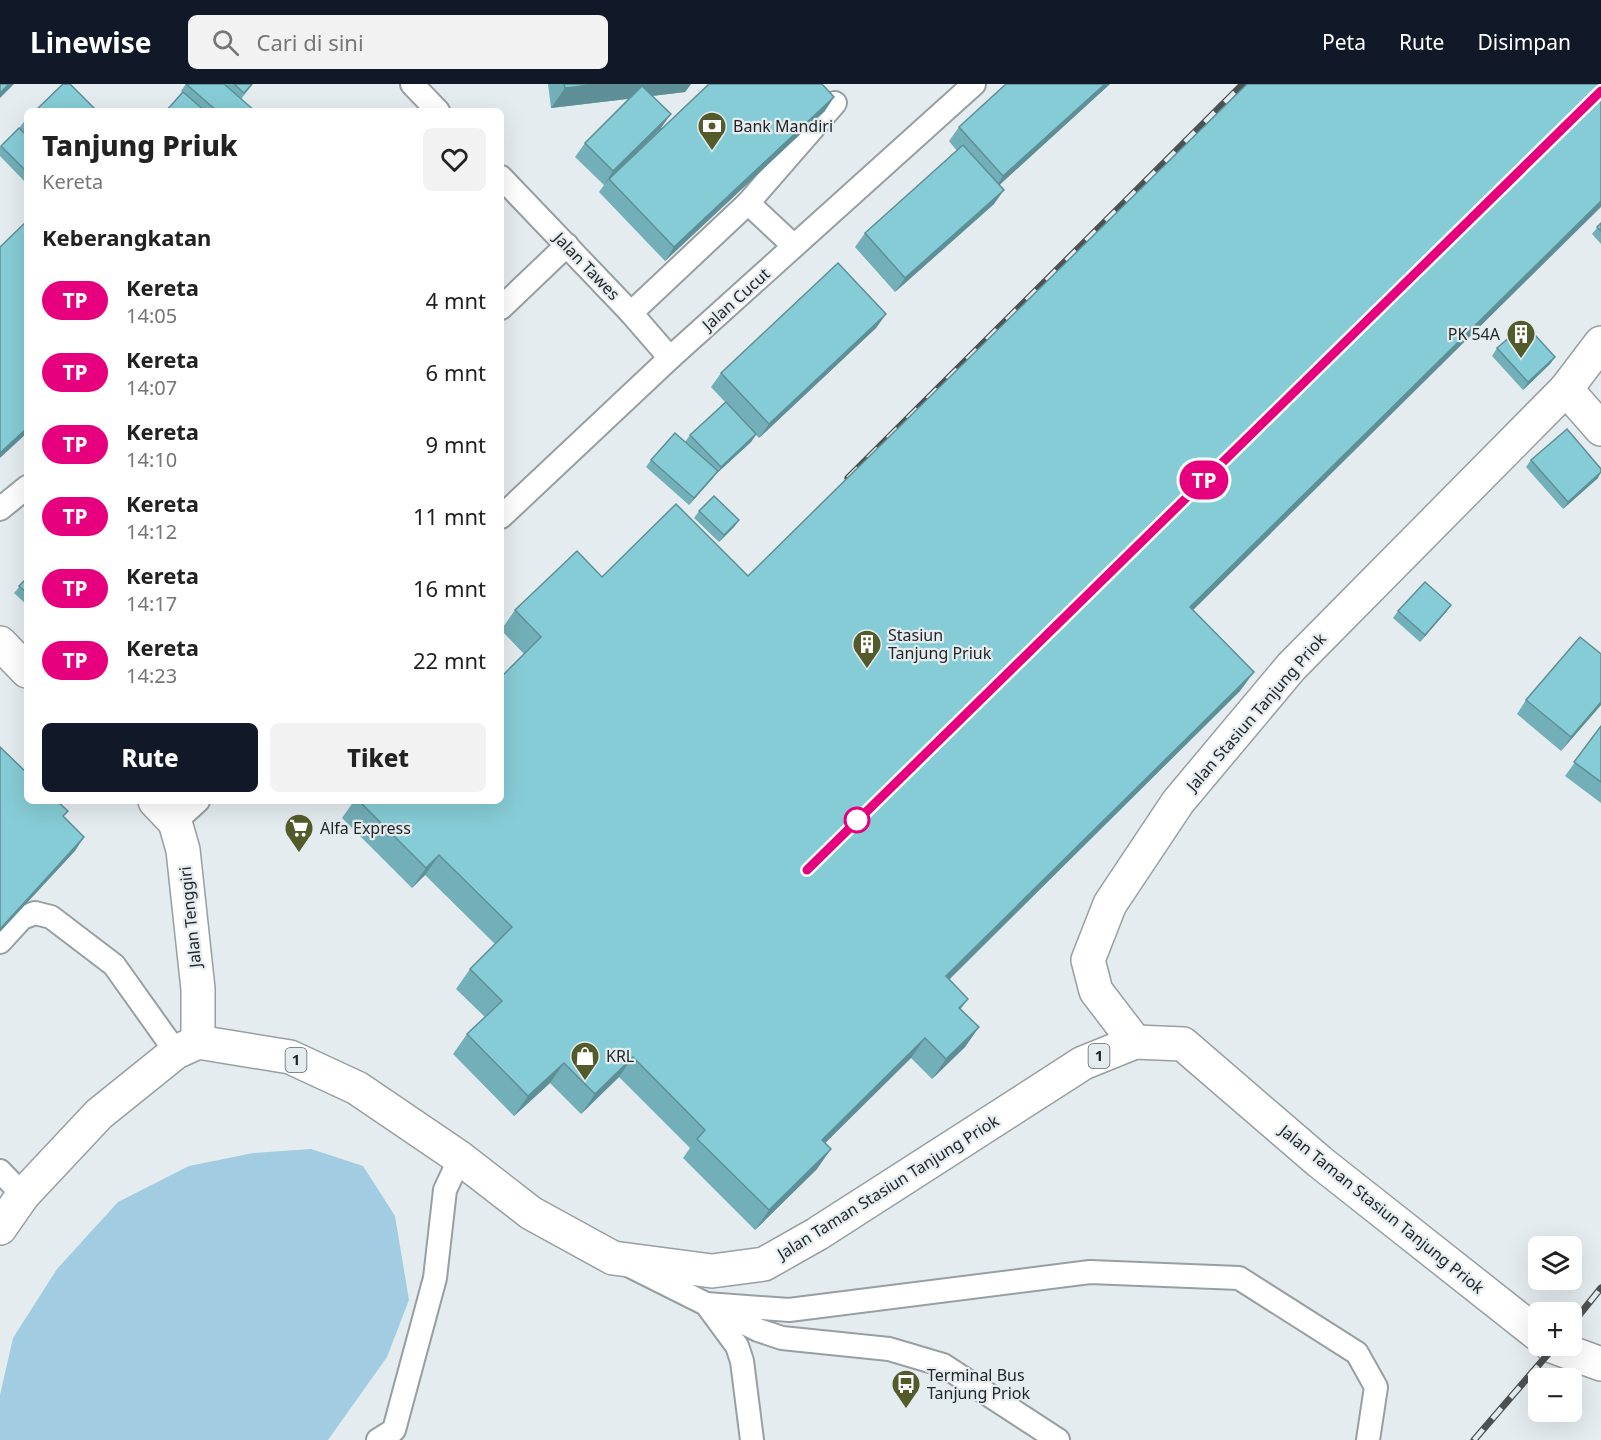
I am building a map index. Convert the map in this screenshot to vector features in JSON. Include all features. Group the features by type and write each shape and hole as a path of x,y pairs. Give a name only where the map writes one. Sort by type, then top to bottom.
{"main road":[{"name":"Jalan Stasiun Tanjung Priok","path":"1135,1042 1096,991 1088,960 1110,904 1178,802 1291,667 1566,389 1601,343"},
{"path":"1566,389 1601,429"},
{"path":"0,643 24,668"},
{"name":"Jalan Tenggiri","path":"176,808 183,850 198,989 187,1047"},
{"name":"Jalan Taman Stasiun Tanjung Priok","path":"187,1047 290,1057 357,1088 460,1158 531,1213 613,1257 712,1271 764,1264 817,1234 1083,1063 1135,1042 1183,1044 1320,1162 1528,1326"},
{"path":"0,1228 22,1195 99,1114 187,1047"},
{"path":"1578,1356 1601,1365"}],"lane":[{"path":"412,84 435,108"},
{"name":"Jalan Cucut","path":"504,514 670,358 974,84"},
{"path":"631,313 748,203 835,103"},
{"name":"Jalan Tawes","path":"504,180 631,313 670,358"},
{"path":"748,203 794,246"},
{"path":"504,305 567,245"},
{"path":"0,509 24,489"},
{"path":"0,942 22,918 35,913 51,917 114,964 187,1047"},
{"path":"378,1440 394,1430 435,1278 445,1190 460,1158"},
{"path":"0,1171 22,1195"},
{"path":"613,1257 758,1330 782,1338 889,1349 943,1365 1058,1440"},
{"path":"706,1304 789,1310 1090,1272 1239,1278 1357,1353 1376,1387 1368,1440"},
{"path":"706,1304 736,1346 742,1361 752,1440"}],"shaded area":[{"path":"311,1149 363,1166 395,1216 409,1300 387,1357 328,1440 0,1440 0,1395 13,1338 57,1269 118,1202 189,1166 253,1153"}],"building":[{"path":"0,84 9,84 0,93"},
{"path":"63,84 70,84 94,108 38,108"},
{"path":"186,84 224,84 252,108 214,108"},
{"path":"234,84 252,84 244,93"},
{"path":"564,84 599,84 565,88"},
{"name":"Bank Mandiri","path":"709,84 822,84 834,97 674,247 609,179"},
{"path":"1006,84 1105,84 1003,176 959,127"},
{"name":"Stasiun Tanjung Priuk","path":"1247,84 1601,84 1601,201 1190,607 1254,672 946,976 968,999 959,1008 979,1027 946,1059 925,1038 822,1140 831,1149 769,1210 697,1139 705,1130 633,1057 595,1094 564,1063 528,1096 467,1034 502,1001 470,969 512,927 439,855 426,868 362,804 504,804 504,674 541,637 515,610 577,551 602,577 676,504 748,576"},
{"path":"642,86 671,114 613,171 585,143"},
{"path":"183,92 202,108 169,108"},
{"path":"19,128 24,133 24,169 1,146"},
{"path":"963,145 1004,190 905,278 865,233"},
{"path":"24,224 24,431 0,453 0,247"},
{"path":"838,263 886,314 769,424 721,373"},
{"name":"PK 54A","path":"1525,324 1555,357 1528,382 1497,348"},
{"path":"726,402 756,434 721,467 690,435"},
{"path":"1567,429 1601,469 1601,472 1568,502 1531,460"},
{"path":"675,433 718,471 694,498 651,460"},
{"path":"714,496 739,520 724,535 699,511"},
{"path":"24,581 24,590 19,586"},
{"path":"1425,582 1451,605 1425,635 1398,611"},
{"path":"1580,637 1601,654 1601,702 1571,737 1526,700"},
{"path":"1601,726 1601,782 1574,762"},
{"path":"0,747 24,770 24,804 60,804 68,811 63,816 84,837 0,929"}],"railway":[{"path":"848,478 1243,84"},
{"path":"1582,1312 1601,1288"},
{"path":"1474,1440 1546,1356"}],"train":[{"name":"TP","path":"807,870 1601,91"}],"place":[{"name":"Bank Mandiri","path":"712,152"},
{"name":"PK 54A","path":"1521,360"},
{"name":"Stasiun Tanjung Priuk","path":"867,670"},
{"name":"Alfa Express","path":"299,854"},
{"name":"KRL","path":"585,1082"},
{"name":"Terminal Bus Tanjung Priok","path":"906,1410"}]}
